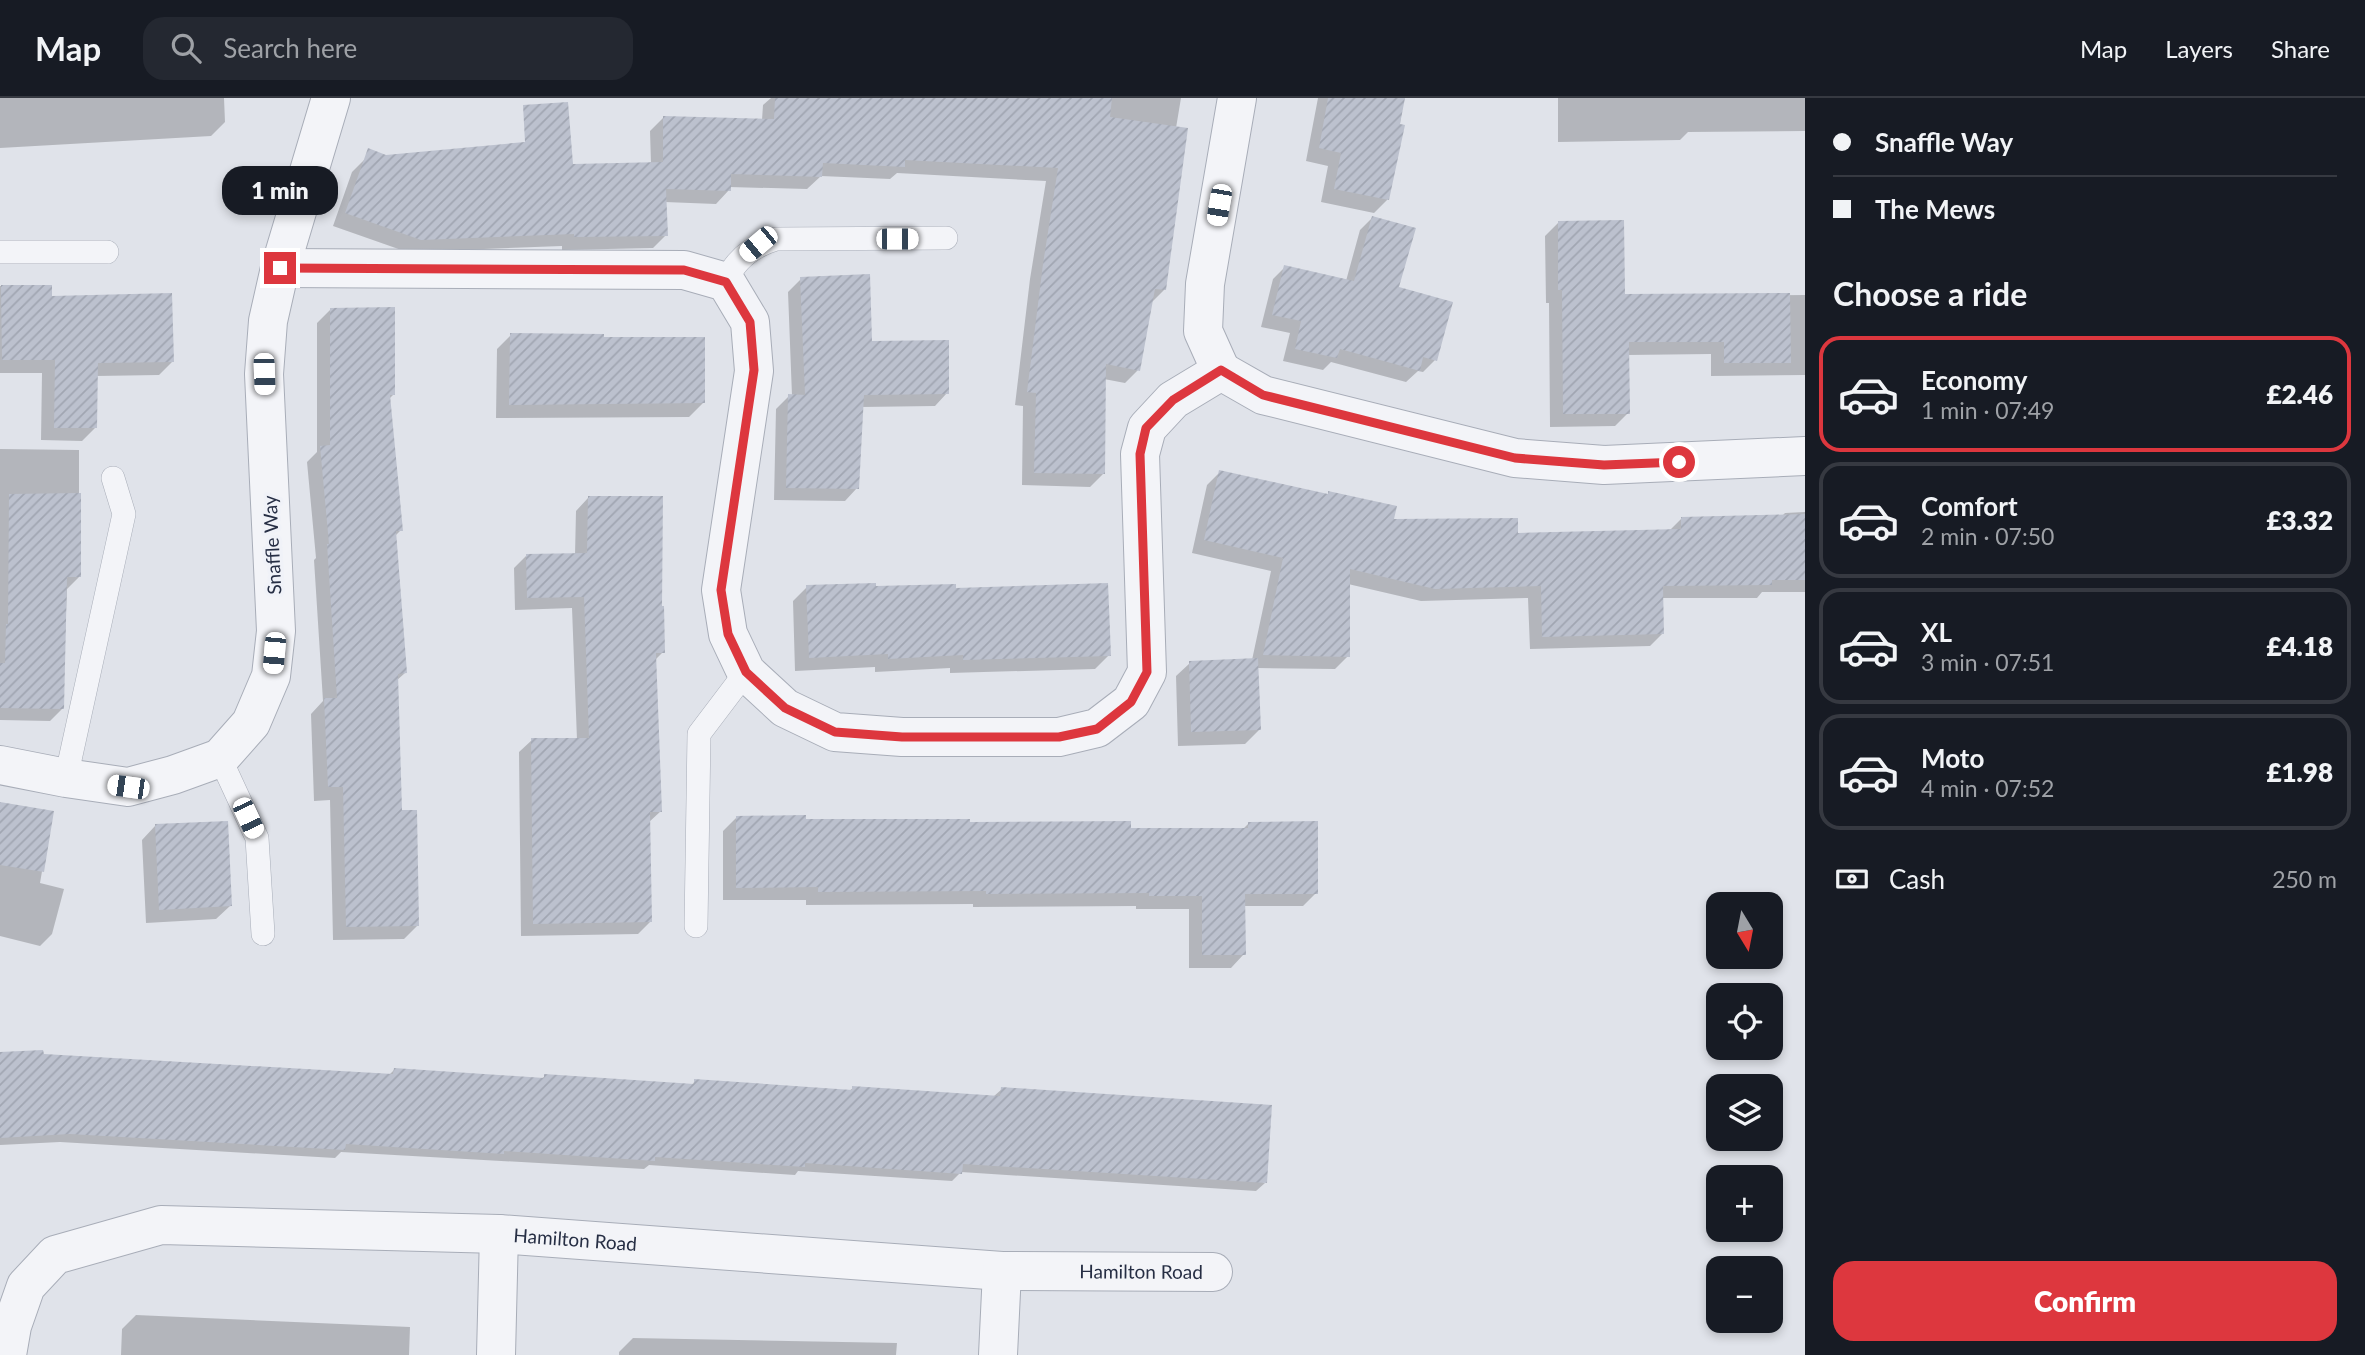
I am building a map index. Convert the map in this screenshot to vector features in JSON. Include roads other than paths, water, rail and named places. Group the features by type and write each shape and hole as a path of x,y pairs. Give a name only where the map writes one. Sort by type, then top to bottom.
{"street":[{"name":"Snaffle Way","path":"0,765 128,787 220,758 251,723 271,676 276,631 264,374 268,321 280,268 331,98"},
{"path":"1237,98 1205,285 1203,331 1221,370 1263,395 1515,458 1604,465 1805,456"},
{"path":"280,268 684,270 726,282 750,322 754,370 721,590 728,634 746,672 785,708 835,732 902,737 1059,737 1097,729 1131,702 1147,672 1140,454 1146,428 1173,400 1221,370"},
{"name":"Hamilton Road","path":"7,1355 12,1326 26,1286 55,1255 161,1225 499,1234 1002,1271 1213,1272"},
{"path":"496,1355 499,1234"},
{"path":"998,1355 1002,1271"}],"lane":[{"path":"726,282 732,267 758,244 776,239 946,238"},
{"path":"0,252 107,253"},
{"path":"66,778 124,514 113,478"},
{"path":"696,926 699,734 746,672"},
{"path":"220,758 257,838 264,934"}]}
